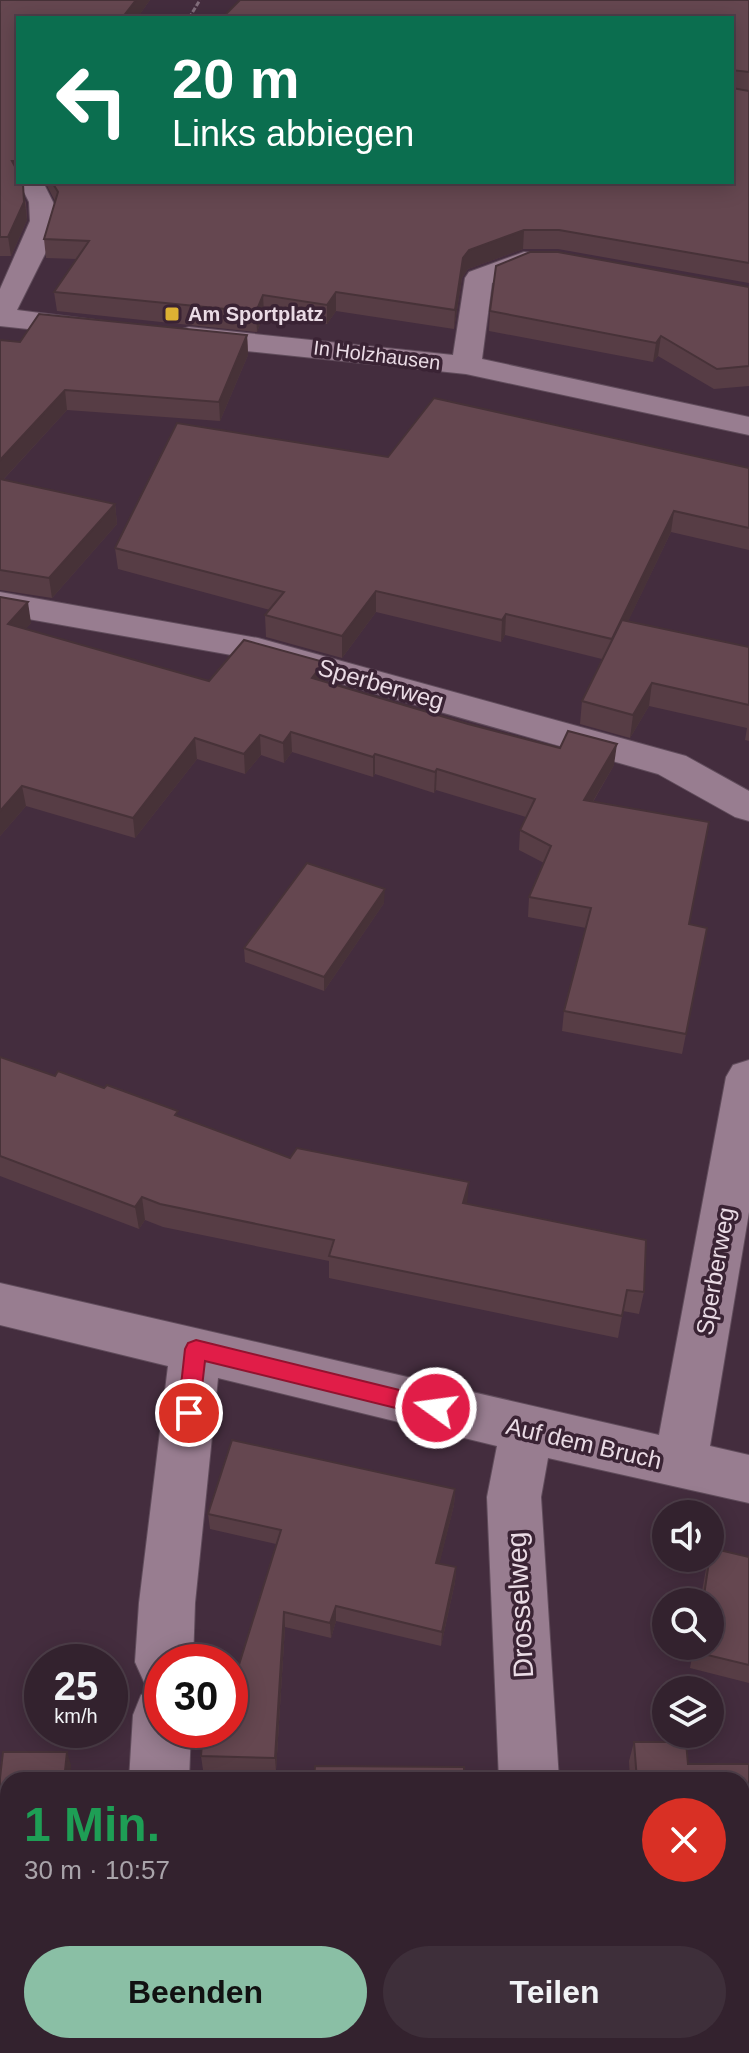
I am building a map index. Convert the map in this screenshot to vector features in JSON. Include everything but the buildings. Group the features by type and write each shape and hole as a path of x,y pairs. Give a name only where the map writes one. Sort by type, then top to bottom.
{"street":[{"path":"32,184 39,194 44,211 41,230 0,316 120,330"},
{"path":"466,365 479,278 524,260 557,260 586,265"},
{"name":"In Holzhausen","path":"158,333 466,365 749,426"},
{"name":"Sperberweg","path":"0,603 273,654 672,765 749,808"},
{"name":"Sperberweg","path":"680,1465 749,1077"},
{"name":"Auf dem Bruch","path":"0,1304 526,1430 749,1479"},
{"path":"165,1644 196,1349"},
{"name":"Drosselweg","path":"526,1430 514,1497 529,1772"},
{"path":"159,1772 160,1748"}],"place":[{"name":"Am Sportplatz","path":"172,314"}],"route":[{"path":"189,1413 196,1349 436,1408"}]}
